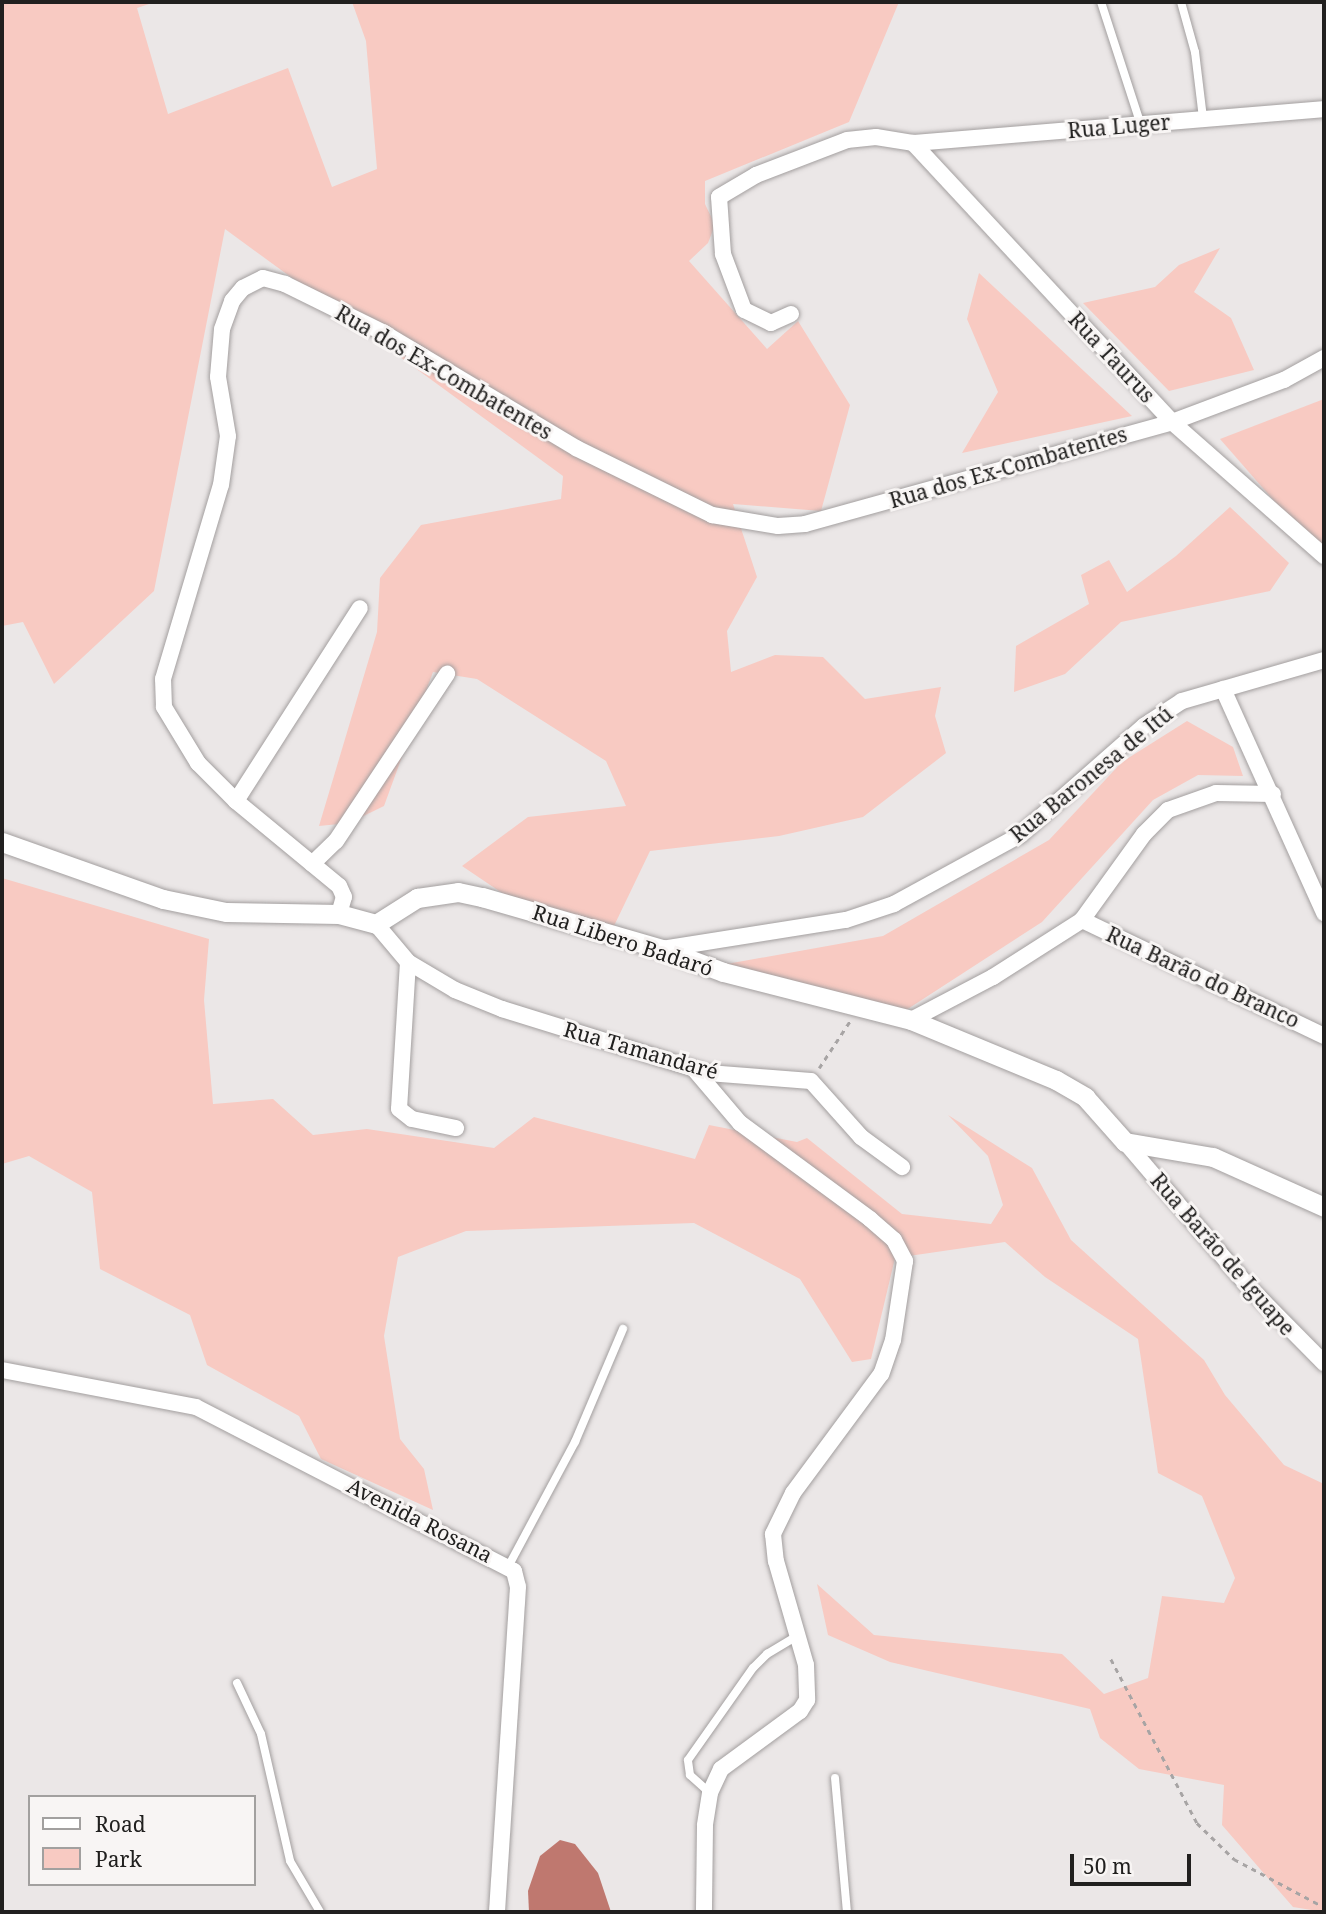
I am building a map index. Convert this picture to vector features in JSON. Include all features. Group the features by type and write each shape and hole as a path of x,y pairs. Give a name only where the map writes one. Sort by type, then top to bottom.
{"street":[{"name":"Rua Luger","path":"791,314 771,323 744,310 723,254 719,197 756,175 847,140 869,137 913,143 1324,108"},
{"name":"Rua Taurus","path":"913,143 1172,422 1324,556"},
{"name":"Rua dos Ex-Combatentes","path":"339,914 344,897 339,886 236,801 198,763 179,736 164,707 163,679 221,485 228,436 218,377 222,329 232,301 243,288 263,278 285,284 384,333 576,448 712,515 752,524 805,524 1172,422 1284,380 1324,358"},
{"path":"236,801 360,608"},
{"name":"Rua Baronesa de Itú","path":"662,949 846,920 894,904 1020,835 1144,726 1182,701 1324,660"},
{"path":"312,864 336,841 447,674"},
{"path":"1223,689 1273,794 1324,913"},
{"path":"911,1020 993,977 1082,920 1144,834 1168,810 1216,793 1273,794"},
{"path":"2,842 163,899 226,912 339,914 376,924"},
{"name":"Rua Libero Badaró","path":"376,924 417,898 458,892 662,949 723,972 857,1009 911,1020 1056,1080 1085,1097 1125,1142"},
{"name":"Rua Barão do Branco","path":"1082,920 1324,1036"},
{"name":"Rua Tamandaré","path":"376,924 408,962 455,990 502,1009 694,1069 811,1081"},
{"path":"408,962 399,1109 412,1119 456,1128"},
{"path":"694,1069 740,1124 870,1219 894,1240 905,1261 893,1340 881,1374 793,1493 773,1534 776,1561 809,1685 807,1700 800,1711 737,1753 721,1769 710,1793 705,1826 704,1912"},
{"path":"811,1081 860,1137 902,1167"},
{"path":"1125,1142 1213,1157 1324,1207"},
{"name":"Rua Barão de Iguape","path":"1125,1142 1249,1287 1324,1363"},
{"name":"Avenida Rosana","path":"2,1370 189,1404 509,1565 518,1587 497,1912"}],"lane":[{"path":"1101,2 1141,125"},
{"path":"1181,2 1195,52 1203,118"},
{"path":"509,1565 575,1442 623,1329"},
{"path":"710,1793 690,1775 688,1760 753,1668 767,1654 797,1636"},
{"path":"237,1683 261,1734 290,1861 320,1912"},
{"path":"835,1778 848,1912"}],"path":[{"path":"811,1081 857,1009"},
{"path":"1111,1659 1197,1823 1234,1859 1324,1907"}],"green space":[{"path":"2,2 155,2 137,8 168,114 288,68 332,187 377,169 366,41 352,2 899,2 849,122 705,181 705,204 715,225 708,243 689,261 767,349 798,321 850,405 821,511 733,504 757,577 727,631 731,672 775,655 823,657 865,699 941,687 935,716 946,753 863,817 779,836 650,851 613,928 505,895 462,866 528,817 626,806 606,761 477,679 433,672 384,806 349,823 319,826 377,632 380,578 421,525 561,499 563,476 225,229 154,591 54,684 23,622 2,626"},
{"path":"1220,248 1194,292 1231,318 1254,370 1169,391 1083,303 1155,287 1179,265"},
{"path":"979,273 1132,416 962,453 998,392 967,319"},
{"path":"1324,399 1324,547 1310,542 1220,439"},
{"path":"1230,507 1289,563 1270,591 1121,622 1065,674 1014,692 1016,646 1089,604 1081,575 1109,560 1127,592 1176,556"},
{"path":"1187,721 1233,747 1243,776 1198,775 1153,800 1042,922 900,1014 721,965 883,936 1049,840 1122,762"},
{"path":"2,878 209,939 204,1000 213,1104 273,1099 313,1135 367,1129 494,1148 534,1117 695,1159 709,1125 797,1142 807,1138 902,1214 991,1224 1003,1205 988,1156 948,1115 1032,1168 1071,1240 1204,1360 1225,1395 1284,1465 1324,1484 1324,1912 1293,1907 1222,1825 1224,1785 1139,1769 1100,1738 1090,1709 890,1662 828,1635 817,1584 874,1635 1062,1654 1104,1694 1148,1678 1162,1596 1224,1603 1235,1578 1202,1496 1158,1473 1138,1339 1045,1277 1005,1242 895,1258 871,1359 852,1362 800,1279 694,1223 466,1231 398,1257 384,1336 400,1439 424,1469 433,1510 321,1459 299,1416 207,1365 190,1315 100,1269 92,1192 29,1156 2,1164"}],"shaded area":[{"path":"560,1840 575,1844 598,1873 611,1912 529,1912 528,1891 540,1856"}]}
